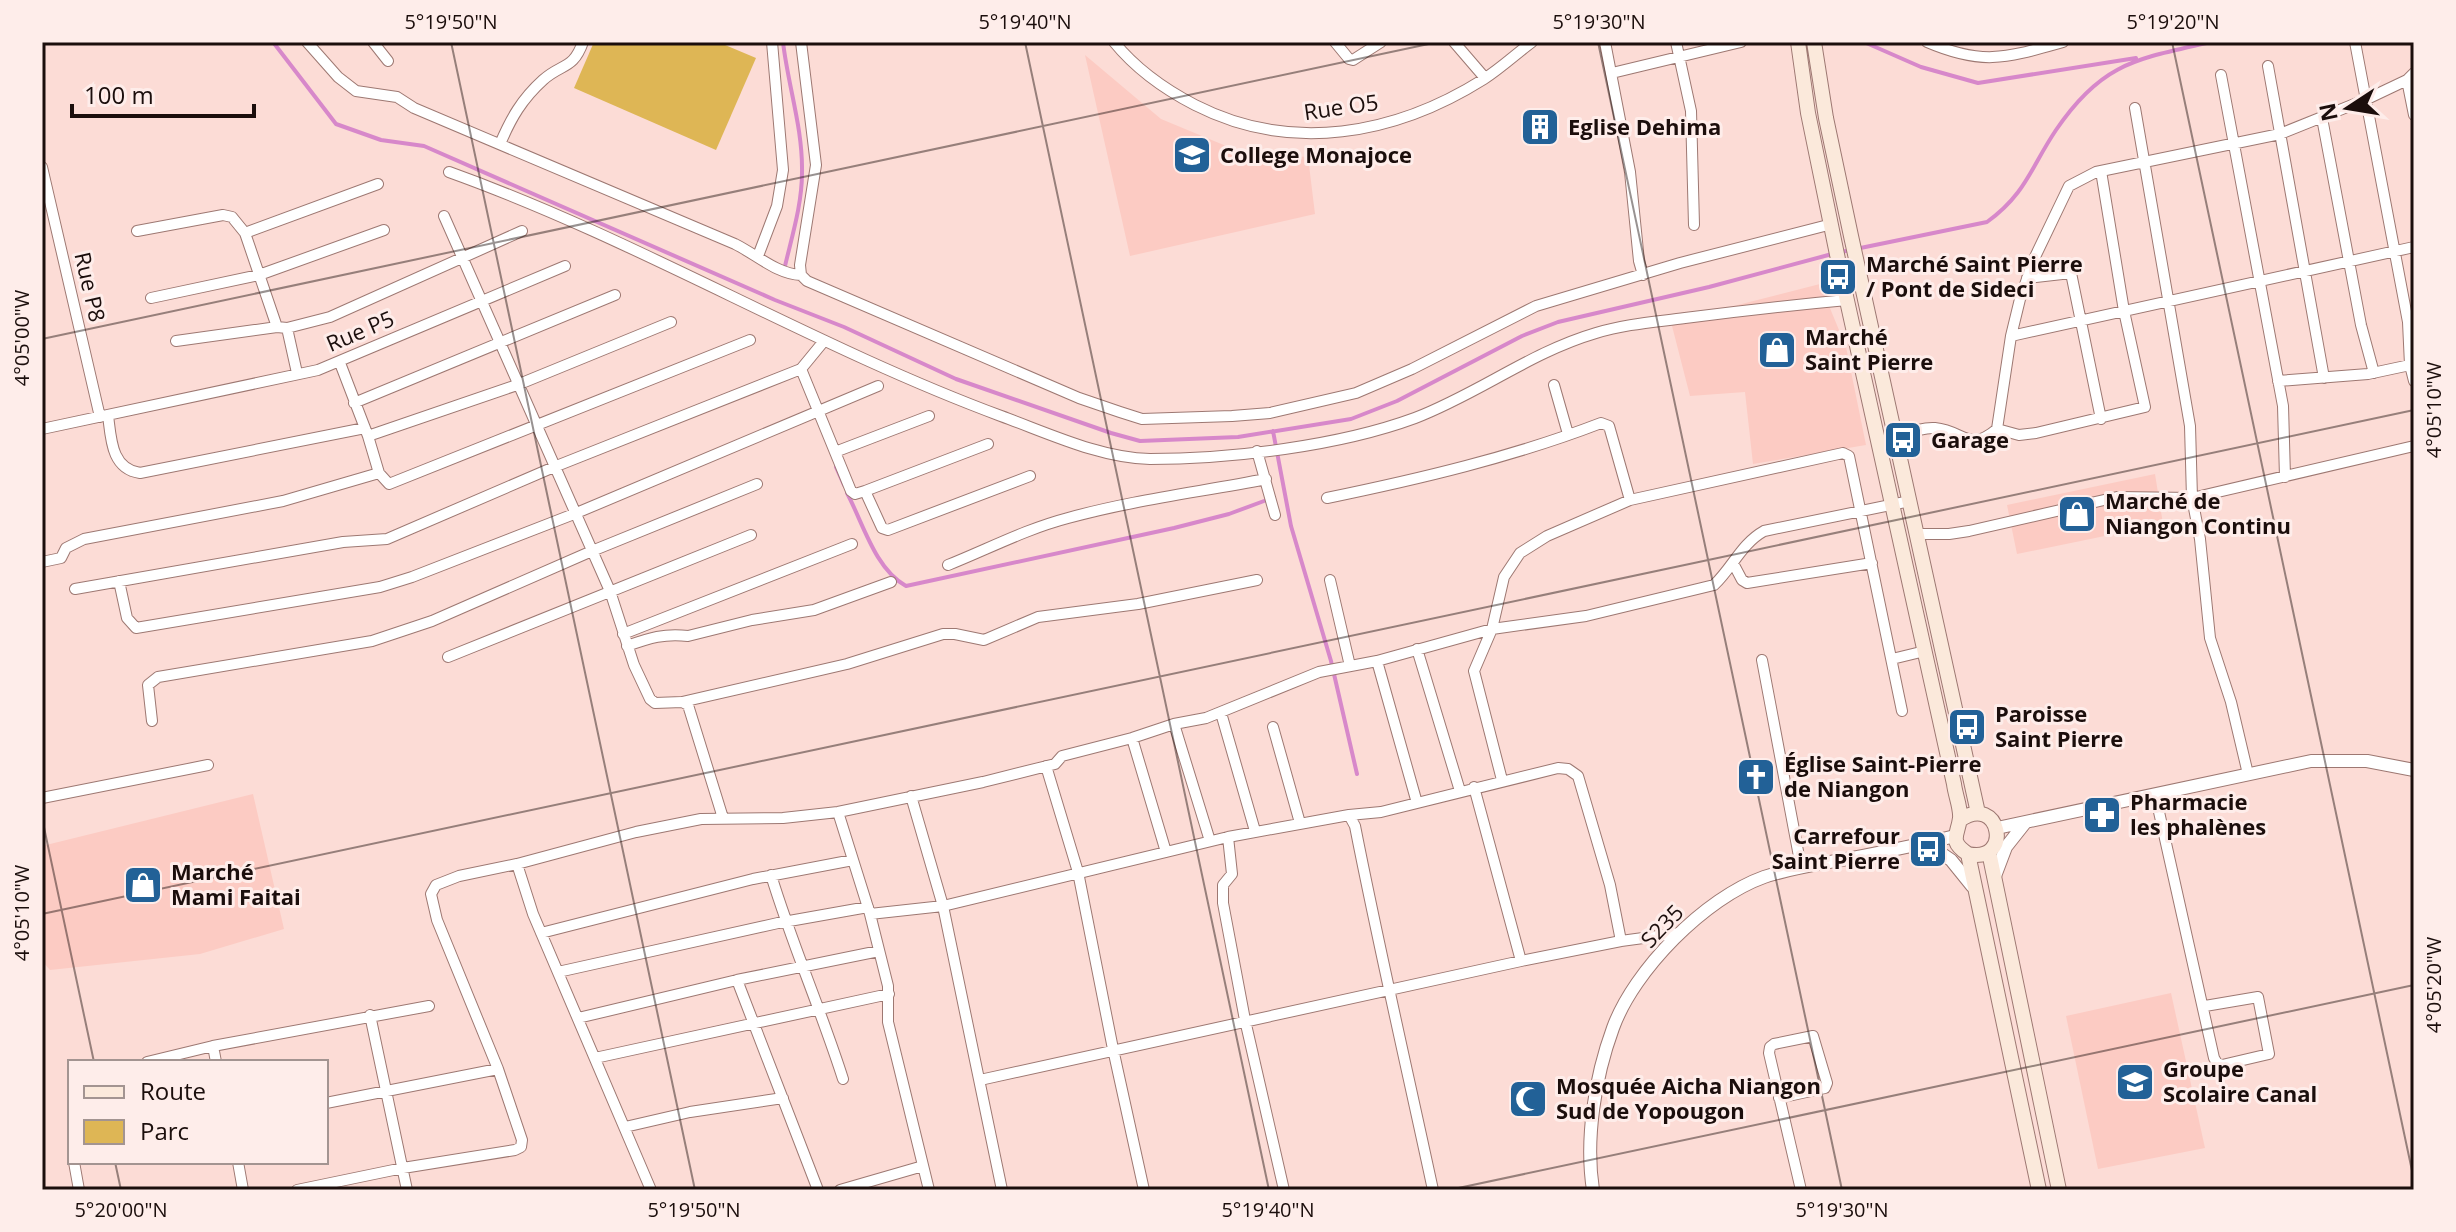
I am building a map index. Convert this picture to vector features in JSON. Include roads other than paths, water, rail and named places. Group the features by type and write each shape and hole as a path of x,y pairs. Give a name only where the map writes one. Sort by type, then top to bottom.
{"main road":[{"path":"1798,42 1808,113 1840,269 1960,820 1955,836 1957,844 1968,854 2039,1190"},
{"path":"1814,42 1826,118 1857,265 1978,813"},
{"path":"1960,820 1968,814 1978,813 1990,818 1997,828 1998,837 1989,852 1983,855 1968,854"},
{"path":"1989,852 2059,1190"}],"street":[{"path":"307,42 338,77 356,91 397,97 414,108 758,256 785,274 801,275"},
{"path":"373,42 388,61"},
{"path":"500,144 513,112 546,77 578,58 583,42"},
{"path":"758,256 777,206 783,170 772,42"},
{"path":"801,42 816,165 801,275 807,281 1079,398 1142,419 1270,413 1356,393 1412,369 1536,306 1832,224"},
{"name":"Rue O5","path":"1114,42 1127,58 1168,92 1218,117 1260,130 1317,135 1357,130 1430,106 1485,78 1532,42"},
{"path":"1335,42 1353,60 1381,42"},
{"path":"1454,42 1485,78"},
{"path":"1605,42 1630,172 1643,275"},
{"path":"1676,42 1691,111 1694,225"},
{"path":"1612,73 1741,42"},
{"path":"1927,42 1956,55 1987,58 2019,54 2063,42"},
{"path":"2355,42 2408,322 2414,381"},
{"path":"2268,66 2324,378"},
{"path":"2221,75 2283,406 2285,477"},
{"path":"1896,437 1934,428 1974,442 1983,440 1997,429 2011,336 2027,278 2069,186 2082,177 2280,134 2367,99 2410,76 2414,115"},
{"path":"2135,108 2192,437 2192,498 2200,539 2210,638 2231,702 2248,774"},
{"path":"2322,118 2361,325 2374,373"},
{"name":"Rue P8","path":"42,167 115,457 132,472 366,432 517,385 671,322"},
{"path":"1997,429 2019,435 2145,407 2124,311 2101,171"},
{"path":"449,172 531,202 824,341 971,405 1066,440 1128,457 1194,457 1260,451 1350,436 1415,418 1520,363 1599,332 1640,323 1847,300"},
{"path":"245,233 378,184"},
{"path":"137,231 223,215 232,217 245,233 297,373"},
{"path":"444,216 610,591 627,646 650,699 655,703 682,702 847,664 943,634 984,640 1038,617 1138,604 1257,580"},
{"path":"151,298 259,275 384,230"},
{"path":"176,341 282,328 330,317 522,231"},
{"path":"2011,336 2414,247"},
{"name":"Rue P5","path":"42,429 340,363 565,266"},
{"path":"2027,278 2071,273 2101,419"},
{"path":"354,403 615,295"},
{"path":"340,363 379,473 385,482 394,484 750,340"},
{"path":"75,589 343,542 387,539 554,467 801,369 824,341"},
{"path":"2278,381 2374,373 2410,365"},
{"path":"801,369 851,491 855,494 988,444"},
{"path":"1554,385 1568,434"},
{"path":"119,581 127,618 136,628 380,587 574,514 817,409 878,386"},
{"path":"835,452 929,416"},
{"path":"1327,498 1442,471 1601,423 1609,426 1630,500"},
{"path":"1917,534 1969,531 2117,497 2192,498 2414,446"},
{"path":"1260,451 1275,515"},
{"path":"1502,780 1474,671 1492,629 1504,577 1520,553 1547,536 1630,500 1843,453 1849,456 1902,711"},
{"path":"42,562 61,558 66,548 84,539 283,501 379,473"},
{"path":"865,491 882,528 888,530 1030,476"},
{"path":"948,565 1009,538 1068,518 1187,492 1266,479"},
{"path":"152,721 148,685 158,677 372,641 432,621 757,484"},
{"path":"297,1190 521,1147 522,1140 498,1069 437,920 431,894 436,885 459,876 517,864 621,835 701,819 783,818 838,812 1055,764 1062,756 1221,713 1292,681 1326,671 1377,661 1492,629 1586,616 1714,585 1749,539 1764,531 1910,501"},
{"path":"448,657 751,535"},
{"path":"623,634 852,544"},
{"path":"1733,563 1747,583 1872,563"},
{"path":"1330,580 1350,666"},
{"path":"627,646 654,636 677,633 688,636 752,620 814,610 891,582"},
{"path":"1417,649 1460,791"},
{"path":"1892,659 1925,651"},
{"path":"1762,660 1801,867"},
{"path":"1377,661 1417,803"},
{"path":"682,702 688,705 692,714 723,818"},
{"path":"1221,713 1255,831"},
{"path":"1174,724 1210,841"},
{"path":"1273,727 1300,823"},
{"path":"1132,738 1166,852"},
{"path":"1997,828 2311,761 2367,761 2414,770"},
{"path":"42,798 208,765"},
{"path":"1046,766 1078,872 1144,1190"},
{"path":"558,972 785,922 869,911 943,906 1210,841 1300,823 1381,812 1558,768 1568,769 1578,776 1610,885 1621,941"},
{"path":"1474,787 1521,961"},
{"path":"2155,794 2217,1063 2222,1065 2269,1054 2258,997 2205,1006"},
{"path":"911,796 943,906 1002,1190"},
{"path":"838,812 879,951 889,994 888,1022 929,1190"},
{"path":"1349,815 1355,826 1433,1190"},
{"path":"1995,876 2006,847 2025,823"},
{"name":"S235","path":"1593,1190 1592,1138 1596,1099 1614,1027 1635,985 1680,933 1705,911 1763,877 1955,836"},
{"path":"1228,837 1232,874 1223,885 1223,903 1245,1020 1284,1190"},
{"path":"1926,843 1951,860 1976,893"},
{"path":"541,933 771,875 853,860"},
{"path":"517,864 526,897 651,1190"},
{"path":"771,875 785,922 820,1008 843,1079"},
{"path":"980,1080 1521,961 1680,933"},
{"path":"578,1018 737,980 879,951"},
{"path":"737,980 818,1190"},
{"path":"595,1058 889,994"},
{"path":"155,1060 370,1015 429,1006"},
{"path":"370,1015 407,1190"},
{"path":"1779,1098 1825,1088 1827,1083 1813,1036 1770,1047 1779,1098 1801,1190"},
{"path":"213,1046 216,1060"},
{"path":"328,1103 498,1069"},
{"path":"625,1127 690,1112 783,1098"},
{"path":"74,1164 79,1190"},
{"path":"238,1164 243,1190"},
{"path":"840,1190 923,1166"}],"waterway":[{"path":"273,42 336,124 381,140 424,146 775,300 844,327 956,379 1140,441 1238,437 1351,419 1397,401 1522,336 1558,322 1709,287 1832,254"},
{"path":"783,42 802,156 802,185 785,266"},
{"path":"1864,42 1921,67 1978,83 2136,58"},
{"path":"1841,252 1987,222 2011,201 2056,130 2089,90 2123,67 2142,59 2211,42"},
{"path":"1273,431 1291,526 1331,661 1357,774"},
{"path":"836,467 844,485"},
{"path":"847,493 878,557 886,569 906,586 1174,528 1264,501"}],"place":[{"name":"Eglise Dehima","path":"1540,127"},
{"name":"College Monajoce","path":"1192,155"},
{"name":"Marché Saint Pierre / Pont de Sideci","path":"1838,277"},
{"name":"Marché Saint Pierre","path":"1777,350"},
{"name":"Garage","path":"1903,440"},
{"name":"Marché de Niangon Continu","path":"2077,514"},
{"name":"Paroisse Saint Pierre","path":"1967,727"},
{"name":"Église Saint-Pierre de Niangon","path":"1756,777"},
{"name":"Pharmacie les phalènes","path":"2102,815"},
{"name":"Carrefour Saint Pierre","path":"1928,849"},
{"name":"Marché Mami Faitai","path":"143,885"},
{"name":"Groupe Scolaire Canal","path":"2135,1082"},
{"name":"Mosquée Aicha Niangon Sud de Yopougon","path":"1528,1099"}]}
